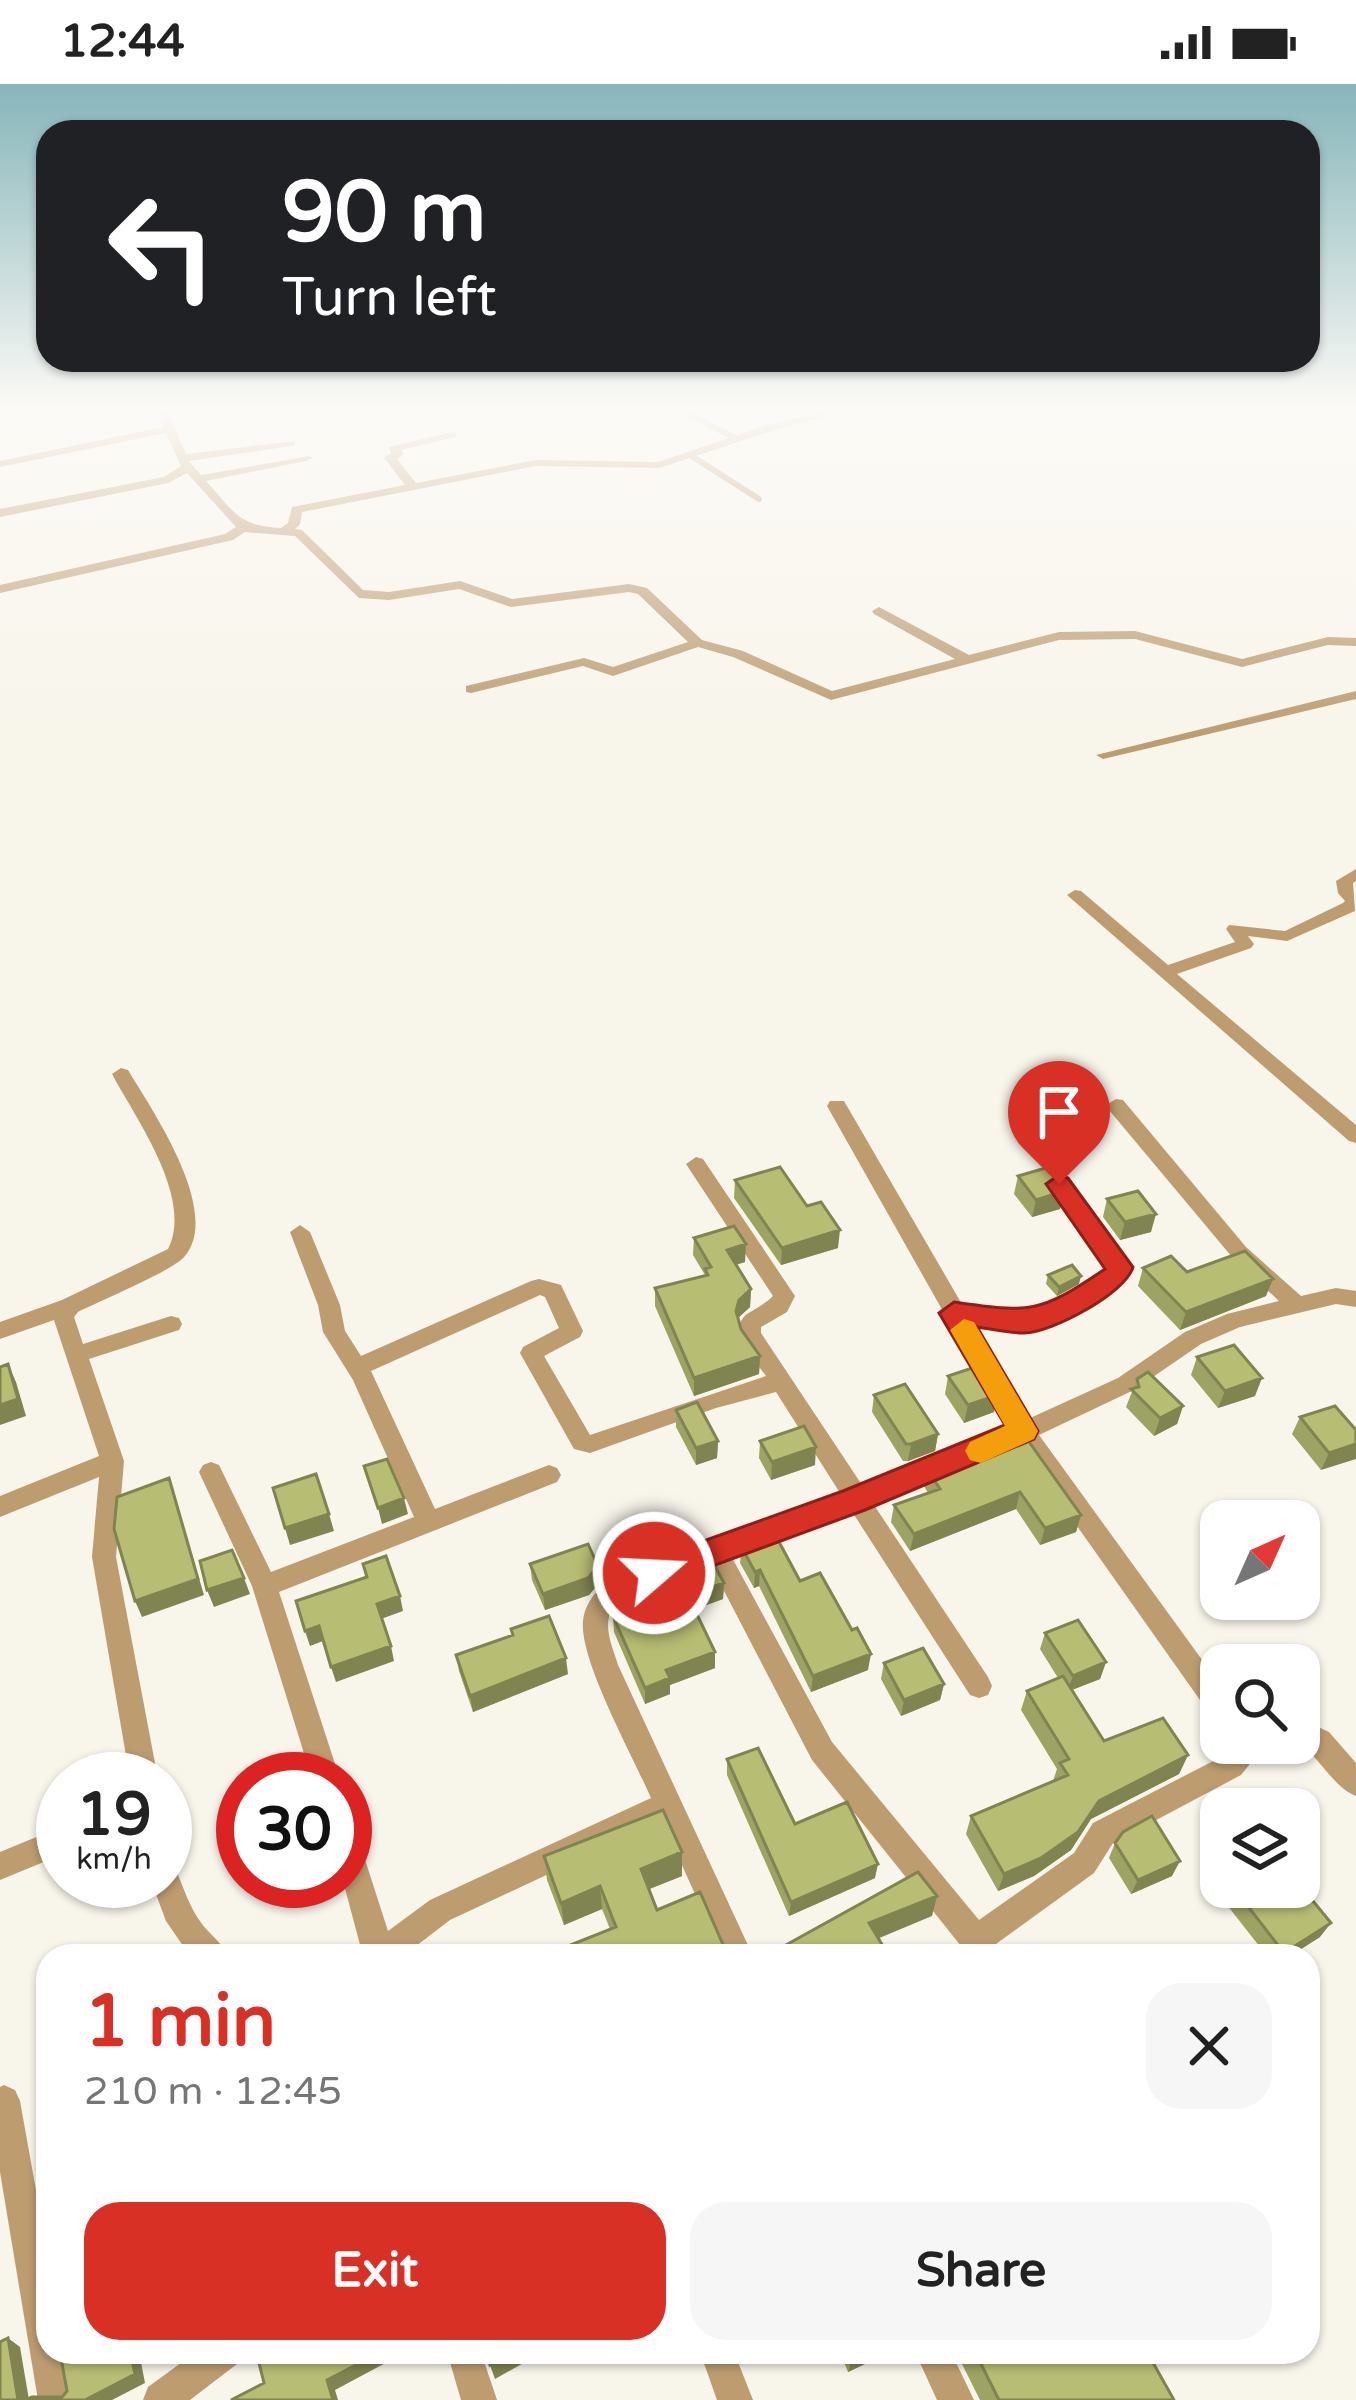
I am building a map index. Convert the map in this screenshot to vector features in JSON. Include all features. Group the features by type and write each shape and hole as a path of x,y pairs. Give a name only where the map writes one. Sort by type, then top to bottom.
{"street":[{"path":"239,521 244,526 298,533 319,548 333,572 359,594 388,596 460,585 501,602 535,603 629,588 648,596 697,643 738,654 831,696 1060,636 1109,632 1242,663 1328,641 1356,641"},
{"path":"285,531 294,521"},
{"path":"0,589 212,541 238,534 244,526"},
{"path":"879,611 969,661"},
{"path":"471,688 584,662 613,672 697,643"},
{"path":"1103,755 1356,695"},
{"path":"1165,972 1245,944 1235,929 1287,936 1349,907 1355,900 1346,893 1344,881 1356,874"},
{"path":"1075,896 1356,1136"},
{"path":"0,1331 70,1306 176,1254 187,1242 188,1204 121,1074"},
{"path":"1116,1105 1239,1252 1298,1306"},
{"path":"837,1106 1023,1431 1200,1679"},
{"path":"696,1164 784,1296 779,1306 748,1329 854,1500 979,1686"},
{"path":"954,1313 1028,1323 1083,1298 1117,1275 1119,1267 1059,1184"},
{"path":"300,1232 329,1305 334,1332 357,1366 429,1522"},
{"path":"357,1366 539,1287 553,1291 572,1331 531,1353 582,1442 590,1444 668,1419 728,1393 780,1382"},
{"path":"733,1944 605,1665 593,1625 601,1600 623,1583 854,1500 1023,1431 1126,1384 1193,1338 1235,1320 1336,1296 1356,1300"},
{"path":"70,1306 64,1327 112,1461 104,1557 139,1752"},
{"path":"75,1355 171,1324"},
{"path":"0,1507 112,1461"},
{"path":"211,1472 265,1586 317,1752"},
{"path":"265,1586 549,1475"},
{"path":"716,1552 822,1751 978,1944"},
{"path":"1320,1742 1356,1784"},
{"path":"986,1944 1084,1862 1103,1833 1233,1764"},
{"path":"393,1944 440,1910 670,1803"},
{"path":"0,1866 36,1851"},
{"path":"177,1908 198,1944"},
{"path":"365,1908 376,1944"},
{"path":"4,2101 36,2285"},
{"path":"50,2364 56,2400"},
{"path":"161,2400 209,2364"},
{"path":"468,2364 479,2400"},
{"path":"722,2364 735,2400"},
{"path":"938,2364 956,2400"}],"building":[{"path":"780,1167 807,1206 821,1202 840,1230 782,1248 735,1180"},
{"path":"1049,1167 1064,1191 1036,1200 1018,1176"},
{"path":"1138,1191 1156,1214 1125,1222 1107,1199"},
{"path":"734,1226 746,1244 727,1250 751,1289 739,1300 736,1311 741,1329 760,1356 694,1378 655,1288 708,1275 705,1269 711,1267 694,1238"},
{"path":"1245,1251 1273,1279 1186,1312 1143,1268 1171,1256 1187,1272"},
{"path":"1072,1265 1081,1276 1059,1287 1048,1275"},
{"path":"1234,1345 1262,1378 1225,1391 1197,1357"},
{"path":"8,1364 18,1399 0,1405 0,1367"},
{"path":"978,1366 998,1395 968,1405 948,1376"},
{"path":"1148,1372 1183,1406 1160,1418 1131,1389 1139,1387 1137,1379"},
{"path":"905,1384 938,1434 911,1444 906,1444 874,1395"},
{"path":"697,1402 718,1441 696,1448 676,1410"},
{"path":"1335,1406 1356,1430 1356,1444 1329,1453 1300,1417"},
{"path":"804,1426 816,1447 772,1462 760,1441"},
{"path":"1022,1432 1081,1515 1045,1528 1020,1492 914,1534 894,1505 940,1489 927,1469"},
{"path":"387,1459 404,1498 378,1508 364,1466"},
{"path":"316,1474 329,1514 285,1528 273,1488"},
{"path":"169,1478 198,1579 135,1601 114,1529 117,1497"},
{"path":"771,1527 800,1581 820,1573 871,1654 813,1676 760,1570 755,1572 741,1546 746,1544 743,1538"},
{"path":"588,1544 598,1566 588,1578 543,1594 530,1564"},
{"path":"232,1550 244,1578 207,1590 200,1561"},
{"path":"386,1556 400,1596 377,1604 391,1646 331,1667 319,1626 305,1631 296,1601 367,1577 363,1564"},
{"path":"710,1557 724,1583 693,1594 680,1567"},
{"path":"637,1607 645,1625 694,1608 715,1652 666,1670 670,1678 645,1688 613,1616"},
{"path":"549,1616 566,1658 470,1696 456,1655"},
{"path":"1078,1620 1106,1662 1073,1676 1045,1633"},
{"path":"923,1648 944,1684 904,1700 884,1663"},
{"path":"1063,1676 1104,1741 1163,1718 1188,1755 1099,1801 1078,1832 1041,1858 1004,1874 971,1816 1068,1775 1060,1763 1069,1759 1027,1691"},
{"path":"758,1748 795,1824 847,1802 878,1864 791,1902 727,1759"},
{"path":"663,1810 682,1852 641,1869 657,1910 700,1892 723,1944 573,1944 616,1927 600,1886 561,1903 544,1856"},
{"path":"1152,1816 1180,1861 1138,1880 1115,1843 1123,1832"},
{"path":"918,1872 937,1896 869,1923 882,1944 788,1944"},
{"path":"1249,1908 1319,1908 1331,1923 1298,1944 1277,1944"},
{"path":"8,2338 18,2400 0,2400 0,2342"},
{"path":"62,2364 133,2364 135,2374 85,2400 25,2400 62,2397 67,2391"},
{"path":"259,2364 358,2364 327,2380 333,2400 231,2400 264,2383"},
{"path":"981,2364 1154,2364 1174,2400 999,2400"}],"slow traffic":[{"path":"964,1330 1023,1431 981,1451"}],"route":[{"path":"654,1573 854,1500 1023,1431 954,1313 1034,1322 1093,1293 1117,1275 1119,1267 1059,1184"}]}
